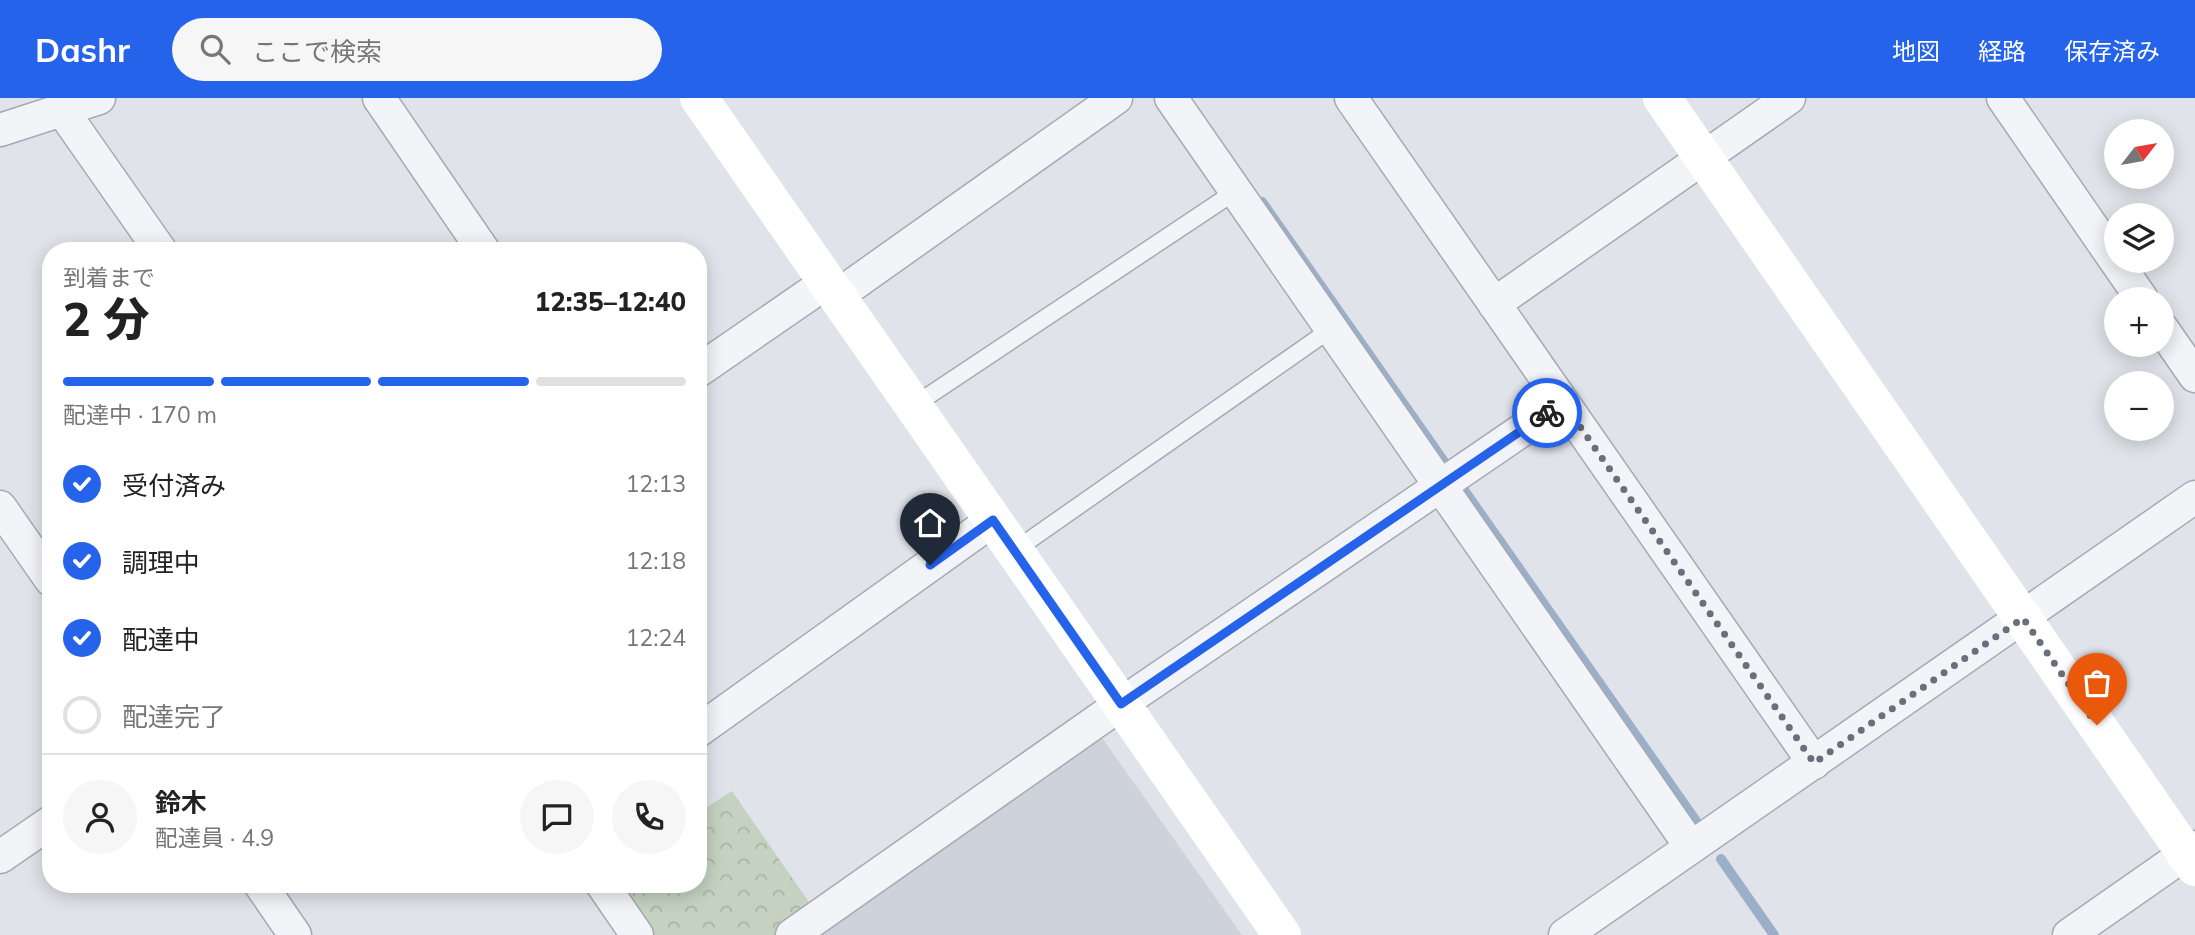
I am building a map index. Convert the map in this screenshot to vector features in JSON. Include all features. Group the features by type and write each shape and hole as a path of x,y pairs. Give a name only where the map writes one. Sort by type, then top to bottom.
{"street":[{"path":"0,130 99,98"},
{"path":"379,98 478,242"},
{"path":"699,98 1282,935"},
{"path":"707,366 832,289 1116,98"},
{"path":"1171,98 1691,847"},
{"path":"1351,98 1814,763"},
{"path":"1662,98 2023,618 2192,856 2068,935"},
{"path":"1494,304 1789,98"},
{"path":"2003,98 2134,287"},
{"path":"62,110 154,242"},
{"path":"2174,346 2195,376"},
{"path":"792,935 1121,704 1563,402"},
{"path":"1564,935 2195,496"},
{"path":"0,507 42,567"},
{"path":"707,725 993,520"},
{"path":"0,857 42,827"},
{"path":"266,893 295,935"},
{"path":"608,893 637,935"}],"lane":[{"path":"913,406 1236,191"},
{"path":"1014,551 1331,329"}],"shaded area":[{"path":"1100,735 1242,935 813,935"}],"green space":[{"path":"732,791 813,908 779,935 637,935 608,893 707,893 707,807"}],"waterway":[{"path":"1262,202 1696,821"},
{"path":"1721,859 1774,935"}],"way so far":[{"path":"1547,413 1563,402 1814,763 2023,618 2097,725"}],"route":[{"path":"930,565 993,520 1121,704 1547,413"}]}
